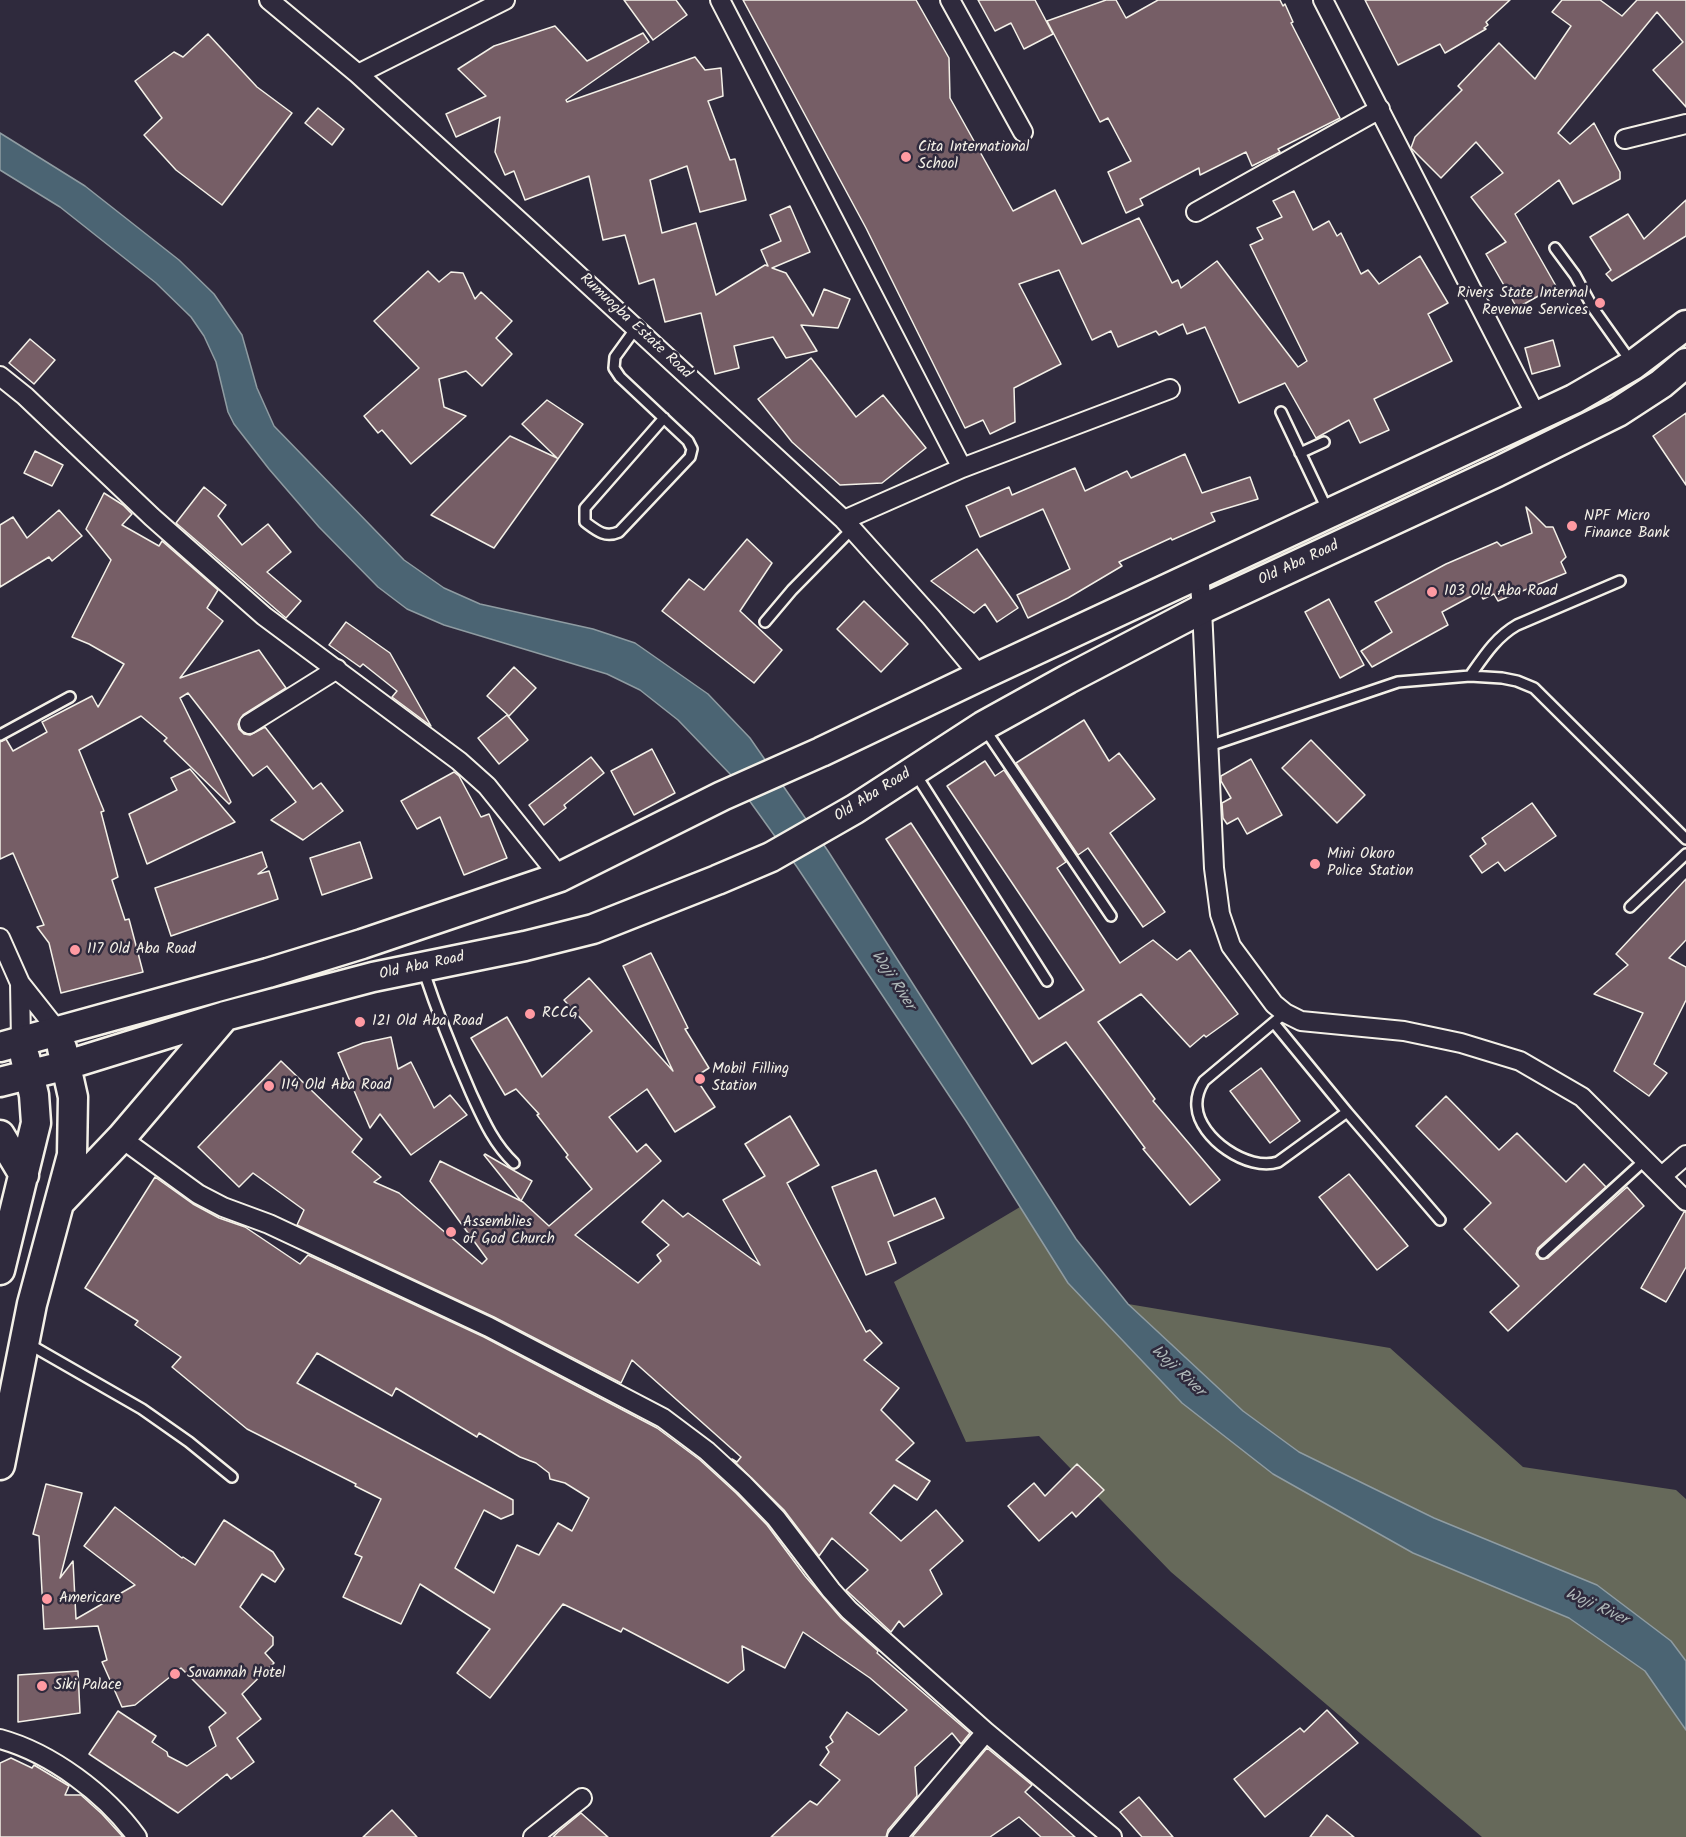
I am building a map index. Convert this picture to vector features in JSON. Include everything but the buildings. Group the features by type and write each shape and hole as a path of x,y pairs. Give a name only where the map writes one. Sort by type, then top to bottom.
{"main road":[{"path":"0,1270 36,1123 36,1108 28,1076 10,1044 268,973 362,944 560,876 722,796 821,752 1574,399 1633,365 1686,325"},
{"name":"Old Aba Road","path":"0,1082 67,1065 225,1016 373,976 525,946 593,929 771,857 855,809 983,726 1202,609 1497,472 1618,412 1661,384 1686,363"},
{"path":"59,1203 121,1138 225,1016"},
{"path":"0,1465 32,1304 72,1155 73,1097 58,1031"},
{"path":"0,1135 24,1175"}],"street":[{"name":"Rumuogba Estate Road","path":"269,0 358,74 848,525 931,617 980,676"},
{"path":"358,74 505,0"},
{"path":"720,0 962,468"},
{"path":"950,0 1023,132"},
{"path":"1323,0 1537,417"},
{"path":"1196,212 1380,109"},
{"path":"1624,139 1686,124"},
{"path":"0,376 25,396 152,517 264,616 459,761 487,786 560,876"},
{"path":"848,525 962,468 1170,389"},
{"path":"1198,574 1202,609 1214,868 1220,914 1231,946 1274,1004 1279,1018 1404,1031 1450,1040 1520,1061 1582,1097 1686,1201"},
{"path":"249,724 337,669"},
{"path":"0,938 20,983 58,1031"},
{"path":"10,1044 20,983"},
{"path":"121,1138 177,1180 223,1207 269,1224 489,1327 663,1418 707,1451 776,1518 849,1610 986,1732 1112,1837"},
{"path":"1662,1176 1686,1155"},
{"path":"897,1837 986,1732"},
{"path":"0,1739 36,1752 94,1791 124,1819 137,1837"},
{"path":"533,1837 582,1798"}],"lane":[{"path":"1555,248 1633,365"},
{"path":"636,328 615,357 614,369 688,441 692,449 690,457 619,532 611,536 602,534 585,522 585,508 664,418"},
{"path":"1281,412 1329,513"},
{"path":"1300,453 1324,442"},
{"path":"765,622 848,525"},
{"path":"1470,676 1503,632 1620,581"},
{"path":"1209,747 1398,682 1470,676 1502,678 1534,688 1686,839"},
{"path":"0,735 70,697"},
{"path":"983,726 1112,916"},
{"path":"914,771 1047,981"},
{"path":"1630,907 1686,854"},
{"path":"422,966 447,1040 486,1126 500,1149 514,1163"},
{"path":"1347,1112 1278,1162 1269,1165 1248,1162 1221,1146 1205,1127 1197,1109 1199,1090 1204,1080 1279,1018 1347,1112 1440,1220"},
{"path":"1543,1253 1645,1160"},
{"path":"25,1342 142,1409 189,1442 232,1477"}],"green space":[{"path":"1020,1207 1069,1283 1182,1403 1273,1474 1413,1553 1569,1618 1645,1671 1686,1730 1686,1837 1482,1837 1171,1572 1039,1436 966,1442 894,1282"},
{"path":"1128,1304 1390,1348 1523,1467 1676,1490 1686,1499 1686,1661 1671,1641 1434,1518 1299,1452 1243,1411"}],"water":[{"name":"Woji River","path":"0,133 85,186 179,260 214,294 242,335 257,388 274,426 404,560 444,588 480,604 593,629 635,643 708,694 750,738 828,851 1076,1239 1128,1304 1243,1411 1299,1452 1434,1518 1597,1585 1671,1641 1686,1661 1686,1730 1645,1671 1569,1618 1413,1553 1273,1474 1182,1403 1068,1283 966,1121 797,867 731,775 678,720 640,690 607,674 444,625 407,609 378,587 319,527 234,424 228,412 216,362 204,336 191,317 156,283 60,207 0,170"}],"place":[{"name":"Cita International School","path":"906,157"},
{"name":"Rivers State Internal Revenue Services","path":"1600,303"},
{"name":"NPF Micro Finance Bank","path":"1572,526"},
{"name":"103 Old Aba Road","path":"1432,592"},
{"name":"Mini Okoro Police Station","path":"1315,864"},
{"name":"117 Old Aba Road","path":"75,950"},
{"name":"RCCG","path":"530,1014"},
{"name":"121 Old Aba Road","path":"360,1022"},
{"name":"Mobil Filling Station","path":"700,1079"},
{"name":"114 Old Aba Road","path":"269,1086"},
{"name":"Assemblies of God Church","path":"451,1232"},
{"name":"Americare","path":"47,1599"},
{"name":"Savannah Hotel","path":"175,1674"},
{"name":"Siki Palace","path":"42,1686"}]}
